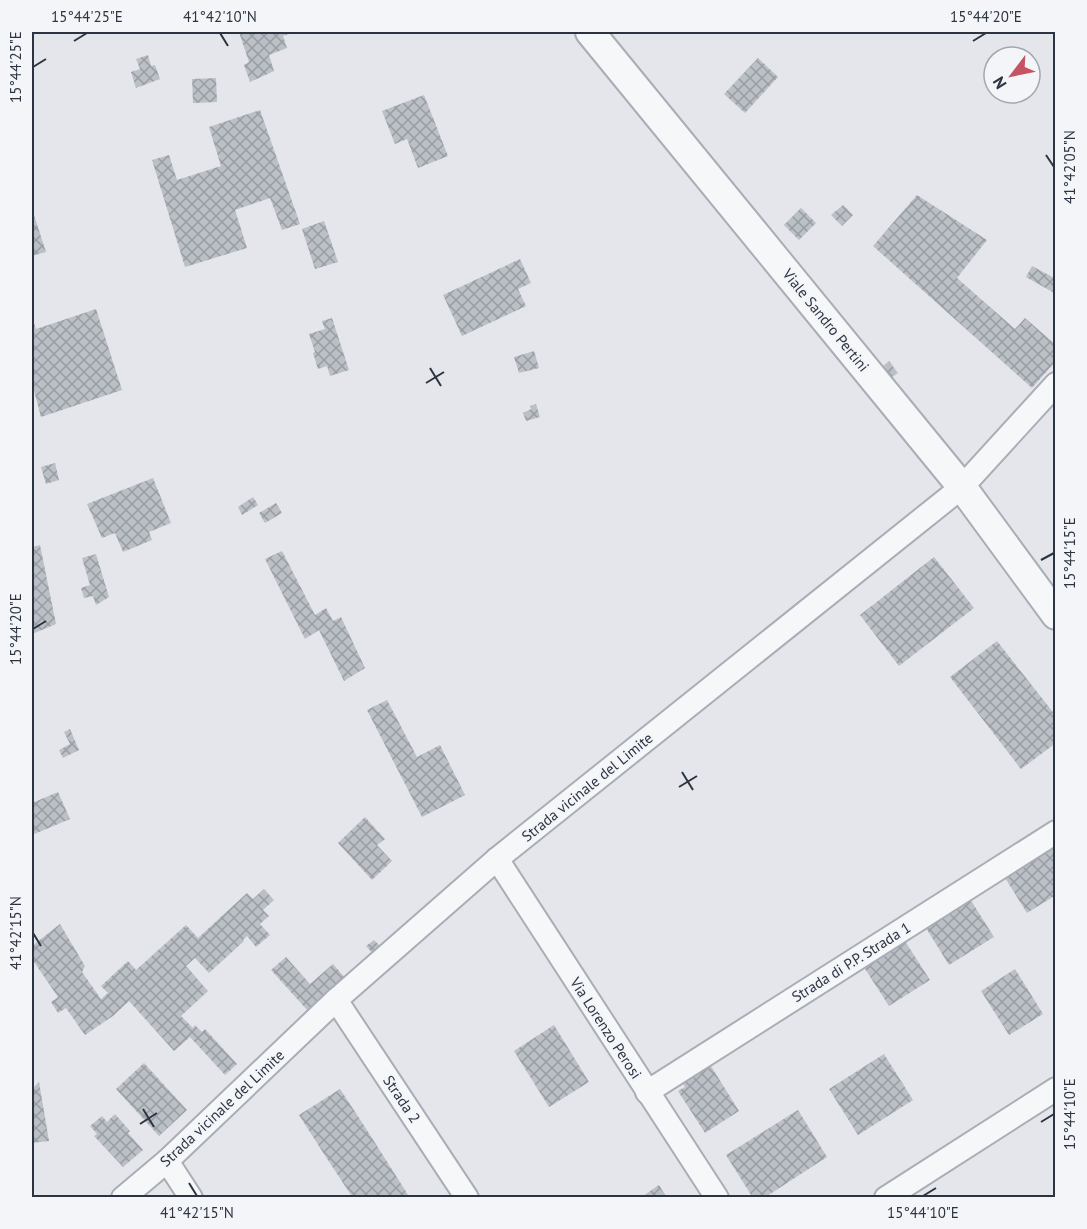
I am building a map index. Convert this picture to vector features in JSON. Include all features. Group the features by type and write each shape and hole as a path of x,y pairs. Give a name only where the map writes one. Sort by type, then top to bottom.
{"street":[{"name":"Viale Sandro Pertini","path":"590,32 962,487 1056,615"},
{"name":"Strada vicinale del Limite","path":"123,1197 167,1161 336,1000 497,859 962,487 1056,384"},
{"name":"Strada di P.P. Strada 1","path":"647,1092 1056,832"},
{"name":"Via Lorenzo Perosi","path":"497,859 717,1197"},
{"name":"Strada 2","path":"336,1000 467,1197"},
{"path":"886,1197 1056,1089"},
{"path":"167,1161 191,1197"}],"building":[{"path":"239,32 294,32 283,36 287,48 269,55 274,71 250,82 244,65 249,62"},
{"path":"148,55 151,66 155,65 160,79 136,88 131,72 140,69 136,59"},
{"path":"758,58 778,77 745,113 724,94"},
{"path":"216,78 217,102 193,103 192,79"},
{"path":"424,95 448,156 418,168 407,139 395,144 382,111"},
{"path":"260,110 300,224 282,230 270,198 235,210 247,248 185,267 152,160 169,155 177,180 221,166 209,127"},
{"path":"917,195 987,240 957,278 1015,329 1025,318 1056,345 1056,361 1032,388 873,246"},
{"path":"843,205 853,215 842,226 831,215"},
{"path":"801,208 816,223 799,240 784,225"},
{"path":"32,209 46,252 32,256"},
{"path":"324,221 338,262 315,269 302,229"},
{"path":"520,259 531,283 518,289 526,306 462,336 443,295"},
{"path":"1032,266 1056,279 1056,294 1026,277"},
{"path":"96,309 122,390 41,417 32,383 32,317 36,329"},
{"path":"332,318 349,370 330,376 327,366 318,369 309,334 325,329 322,321"},
{"path":"534,351 539,368 519,373 514,357"},
{"path":"889,361 898,373 889,379 881,368"},
{"path":"536,404 540,417 526,421 523,413"},
{"path":"55,463 59,480 46,484 41,467"},
{"path":"153,478 171,523 149,532 152,540 123,552 115,533 102,538 87,504"},
{"path":"253,497 258,505 242,515 238,507"},
{"path":"276,503 282,513 265,523 259,513"},
{"path":"40,545 56,624 32,634 32,547"},
{"path":"282,551 315,615 326,608 333,621 341,617 365,668 344,681 319,630 305,639 265,559"},
{"path":"96,554 109,597 96,605 93,596 84,598 81,588 90,585 82,558"},
{"path":"934,557 974,608 899,666 860,615"},
{"path":"997,641 1056,716 1056,743 1021,769 950,677"},
{"path":"387,700 417,757 440,745 465,795 422,817 367,710"},
{"path":"70,729 79,750 63,758 59,750 70,744 64,732"},
{"path":"58,792 70,819 32,835 32,803"},
{"path":"365,817 385,839 377,845 392,861 372,880 338,843"},
{"path":"1056,839 1056,895 1027,913 1002,873"},
{"path":"264,889 274,900 263,910 269,916 260,924 270,935 256,947 247,936 209,973 195,958 186,966 208,991 181,1016 193,1028 195,1025 202,1032 205,1029 237,1064 225,1075 190,1037 174,1051 129,1001 113,1016 85,1035 66,1008 58,1013 51,1002 58,997 32,959 32,946 60,924 85,966 82,972 101,999 108,993 101,986 128,961 136,970 186,925 198,938 247,893 253,899"},
{"path":"965,891 994,937 949,965 921,920"},
{"path":"901,935 930,980 889,1006 860,961"},
{"path":"374,940 382,948 374,955 366,946"},
{"path":"286,957 310,984 333,964 346,979 309,1012 271,970"},
{"path":"1015,969 1043,1014 1009,1035 981,991"},
{"path":"554,1025 589,1082 549,1107 514,1051"},
{"path":"884,1054 913,1100 858,1135 829,1089"},
{"path":"144,1063 187,1110 159,1136 116,1089"},
{"path":"709,1063 739,1111 705,1133 678,1091 685,1087 681,1081"},
{"path":"39,1082 49,1141 32,1143 32,1089"},
{"path":"340,1089 410,1198 353,1198 324,1154 299,1115"},
{"path":"798,1110 827,1157 764,1198 753,1198 726,1155"},
{"path":"115,1114 143,1150 123,1167 94,1136 97,1134 90,1126 102,1116 107,1122"},
{"path":"659,1185 667,1198 640,1198 653,1189"}]}
